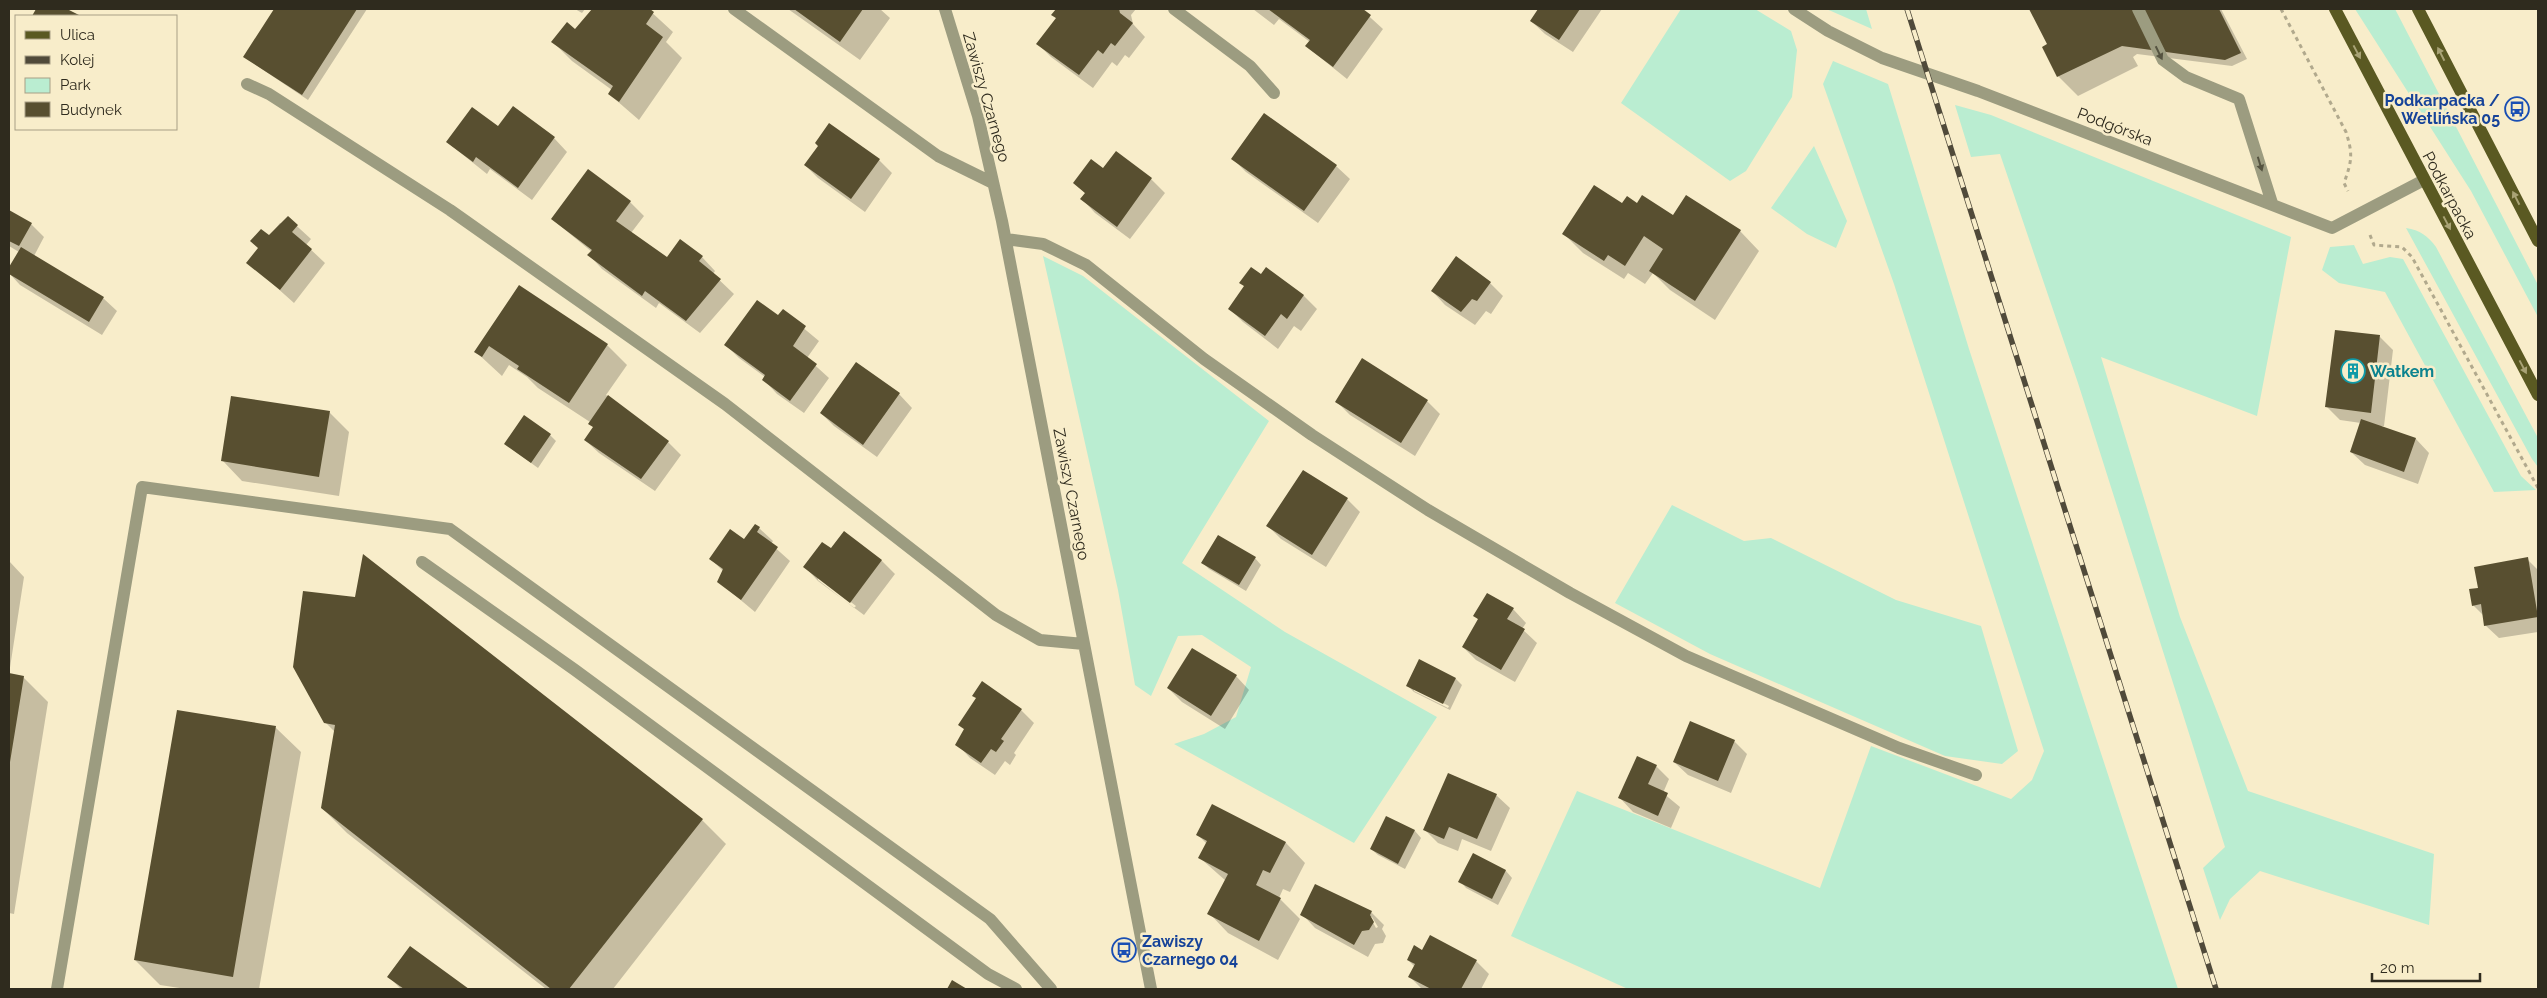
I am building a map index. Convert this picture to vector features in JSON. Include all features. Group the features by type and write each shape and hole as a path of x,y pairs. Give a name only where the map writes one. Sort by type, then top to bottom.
{"main road":[{"name":"Podkarpacka","path":"2335,9 2538,395"},
{"path":"2418,9 2538,241"}],"street":[{"path":"734,9 938,156 994,183"},
{"name":"Zawiszy Czarnego","path":"944,9 978,116 1006,239 1151,989"},
{"path":"1174,9 1250,66 1274,93"},
{"name":"Podgórska","path":"1794,9 1828,31 1882,58 1978,91 2272,203 2332,228 2424,180"},
{"path":"2138,9 2163,60 2186,77 2239,99 2272,203"},
{"path":"246,84 269,94 450,210 725,404 996,616 1040,640 1084,644"},
{"path":"1006,239 1043,244 1086,265 1204,359 1312,435 1428,510 1570,593 1686,656 1899,748 1976,775"},
{"path":"57,989 142,487 450,529 990,919 1051,989"},
{"path":"422,562 575,670 988,974 1016,989"}],"path":[{"path":"2281,9 2346,132 2352,151 2350,166 2344,183 2374,245 2402,247 2412,257 2538,488"}],"green space":[{"path":"1681,9 1755,9 1791,31 1797,50 1792,97 1746,171 1730,181 1621,103"},
{"path":"1826,9 1866,9 1872,29 1831,11"},
{"path":"2355,9 2395,9 2538,285 2538,317 2471,191"},
{"path":"1833,61 1888,84 1969,349 2178,989 1628,989 1511,936 1577,791 1820,888 1871,746 2011,799 2032,780 2044,751 1894,284 1823,84"},
{"path":"1955,105 1991,115 2291,237 2257,416 2101,357 2180,617 2248,791 2434,854 2429,925 2260,871 2230,899 2220,920 2203,868 2225,847 2078,383 2000,154 1971,157"},
{"path":"1814,146 1847,221 1836,248 1807,234 1771,208"},
{"path":"2406,228 2423,234 2436,247 2538,438 2538,467 2532,459"},
{"path":"2354,245 2363,264 2390,257 2403,259 2521,476 2536,490 2494,492 2385,292 2339,283 2322,270 2330,247"},
{"path":"1043,256 1083,276 1269,421 1182,563 1285,632 1437,717 1354,843 1174,744 1204,734 1236,717 1251,667 1202,635 1178,636 1151,696 1135,685 1118,590"},
{"path":"1672,505 1744,541 1771,538 1896,600 1981,626 2018,751 2002,764 1945,756 1710,654 1615,603"}],"building":[{"path":"36,9 67,9 79,15 33,15"},
{"path":"274,9 357,9 302,95 243,57"},
{"path":"592,9 650,9 654,12 646,24 663,37 619,102 608,94 613,86 551,42 567,22 575,29"},
{"path":"794,9 863,9 840,42"},
{"path":"1056,9 1119,9 1120,13 1133,23 1115,46 1111,43 1103,54 1098,50 1079,75 1036,44 1056,18 1051,15"},
{"path":"1268,9 1363,9 1371,15 1333,67 1305,46 1310,40"},
{"path":"1538,9 1580,9 1559,40 1530,21"},
{"path":"2029,9 2219,9 2241,53 2225,60 2122,46 2057,77 2042,47 2047,44"},
{"path":"513,106 555,137 518,188 476,157 473,162 446,142 472,107 498,126"},
{"path":"1264,113 1337,165 1304,211 1231,159"},
{"path":"829,123 880,159 851,199 804,165 818,146 815,143"},
{"path":"1116,151 1152,178 1117,227 1080,199 1085,193 1073,183 1091,159 1103,168"},
{"path":"588,169 631,201 616,221 667,257 680,239 703,256 699,261 721,279 686,321 645,291 642,296 587,255 592,250 551,219"},
{"path":"1594,185 1622,203 1627,196 1637,203 1642,195 1673,215 1686,195 1741,230 1695,301 1649,271 1663,249 1644,236 1625,266 1608,255 1604,261 1562,234"},
{"path":"9,210 32,223 19,246 9,241"},
{"path":"288,216 298,225 292,232 312,249 280,290 246,263 258,248 250,241 261,229 269,235"},
{"path":"21,247 104,297 89,322 9,274 9,267"},
{"path":"1456,256 1491,282 1477,301 1472,299 1461,312 1431,291"},
{"path":"1251,267 1261,274 1266,267 1304,295 1287,319 1281,314 1265,336 1228,309 1244,286 1239,283"},
{"path":"519,285 608,344 569,403 517,369 519,366 489,346 482,357 474,352"},
{"path":"757,300 778,315 783,309 806,326 793,346 817,364 790,401 762,380 765,375 724,345"},
{"name":"Watkem","path":"2335,330 2380,335 2371,413 2325,407"},
{"path":"1362,358 1428,400 1401,443 1335,402"},
{"path":"856,362 900,393 863,445 820,413"},
{"path":"608,395 669,441 641,479 584,440 593,427 588,424"},
{"path":"231,396 330,411 319,477 221,461"},
{"path":"524,415 551,434 531,463 504,444"},
{"path":"2361,419 2416,438 2404,472 2350,452"},
{"path":"1303,470 1348,498 1312,555 1266,526"},
{"path":"755,524 760,527 757,532 778,547 741,600 717,582 723,569 709,559 730,529 744,539"},
{"path":"844,531 882,560 850,603 803,567 822,542 831,548"},
{"path":"1218,535 1256,557 1239,585 1201,563"},
{"path":"363,554 703,819 569,989 551,989 321,808 335,725 324,723 293,667 303,591 355,597"},
{"path":"2528,557 2538,617 2484,626 2481,604 2472,606 2469,589 2478,588 2474,567"},
{"path":"1487,593 1514,608 1507,619 1525,629 1501,670 1462,647 1478,619 1473,616"},
{"path":"1192,648 1237,675 1211,716 1167,688"},
{"path":"1419,659 1456,678 1443,704 1406,686"},
{"path":"9,673 24,676 10,762 9,762"},
{"path":"982,681 1022,709 1001,739 1004,741 996,752 991,749 981,763 955,745 964,729 958,725 976,698 972,696"},
{"path":"177,710 276,726 233,977 134,960"},
{"path":"1690,721 1735,740 1718,781 1673,762"},
{"path":"1637,756 1657,765 1648,784 1668,793 1658,816 1618,798"},
{"path":"1448,773 1497,794 1477,839 1449,827 1444,839 1423,830"},
{"path":"1212,804 1286,842 1270,873 1263,870 1256,885 1281,898 1259,941 1207,914 1228,874 1198,858 1207,841 1196,835"},
{"path":"1386,816 1415,830 1398,864 1370,849"},
{"path":"1473,853 1506,870 1492,899 1458,882"},
{"path":"1315,884 1372,911 1370,915 1374,922 1369,930 1362,931 1354,945 1300,915"},
{"path":"1430,935 1477,960 1461,989 1431,989 1408,977 1415,964 1407,960 1414,945 1422,950"},
{"path":"410,946 469,989 404,989 387,977"},
{"path":"952,980 967,989 947,989"}],"railway":[{"path":"1907,9 2216,989"}],"place":[{"name":"Podkarpacka / Wetlińska 05","path":"2517,109"},
{"name":"Watkem","path":"2353,371"},
{"name":"Zawiszy Czarnego 04","path":"1124,950"}]}
